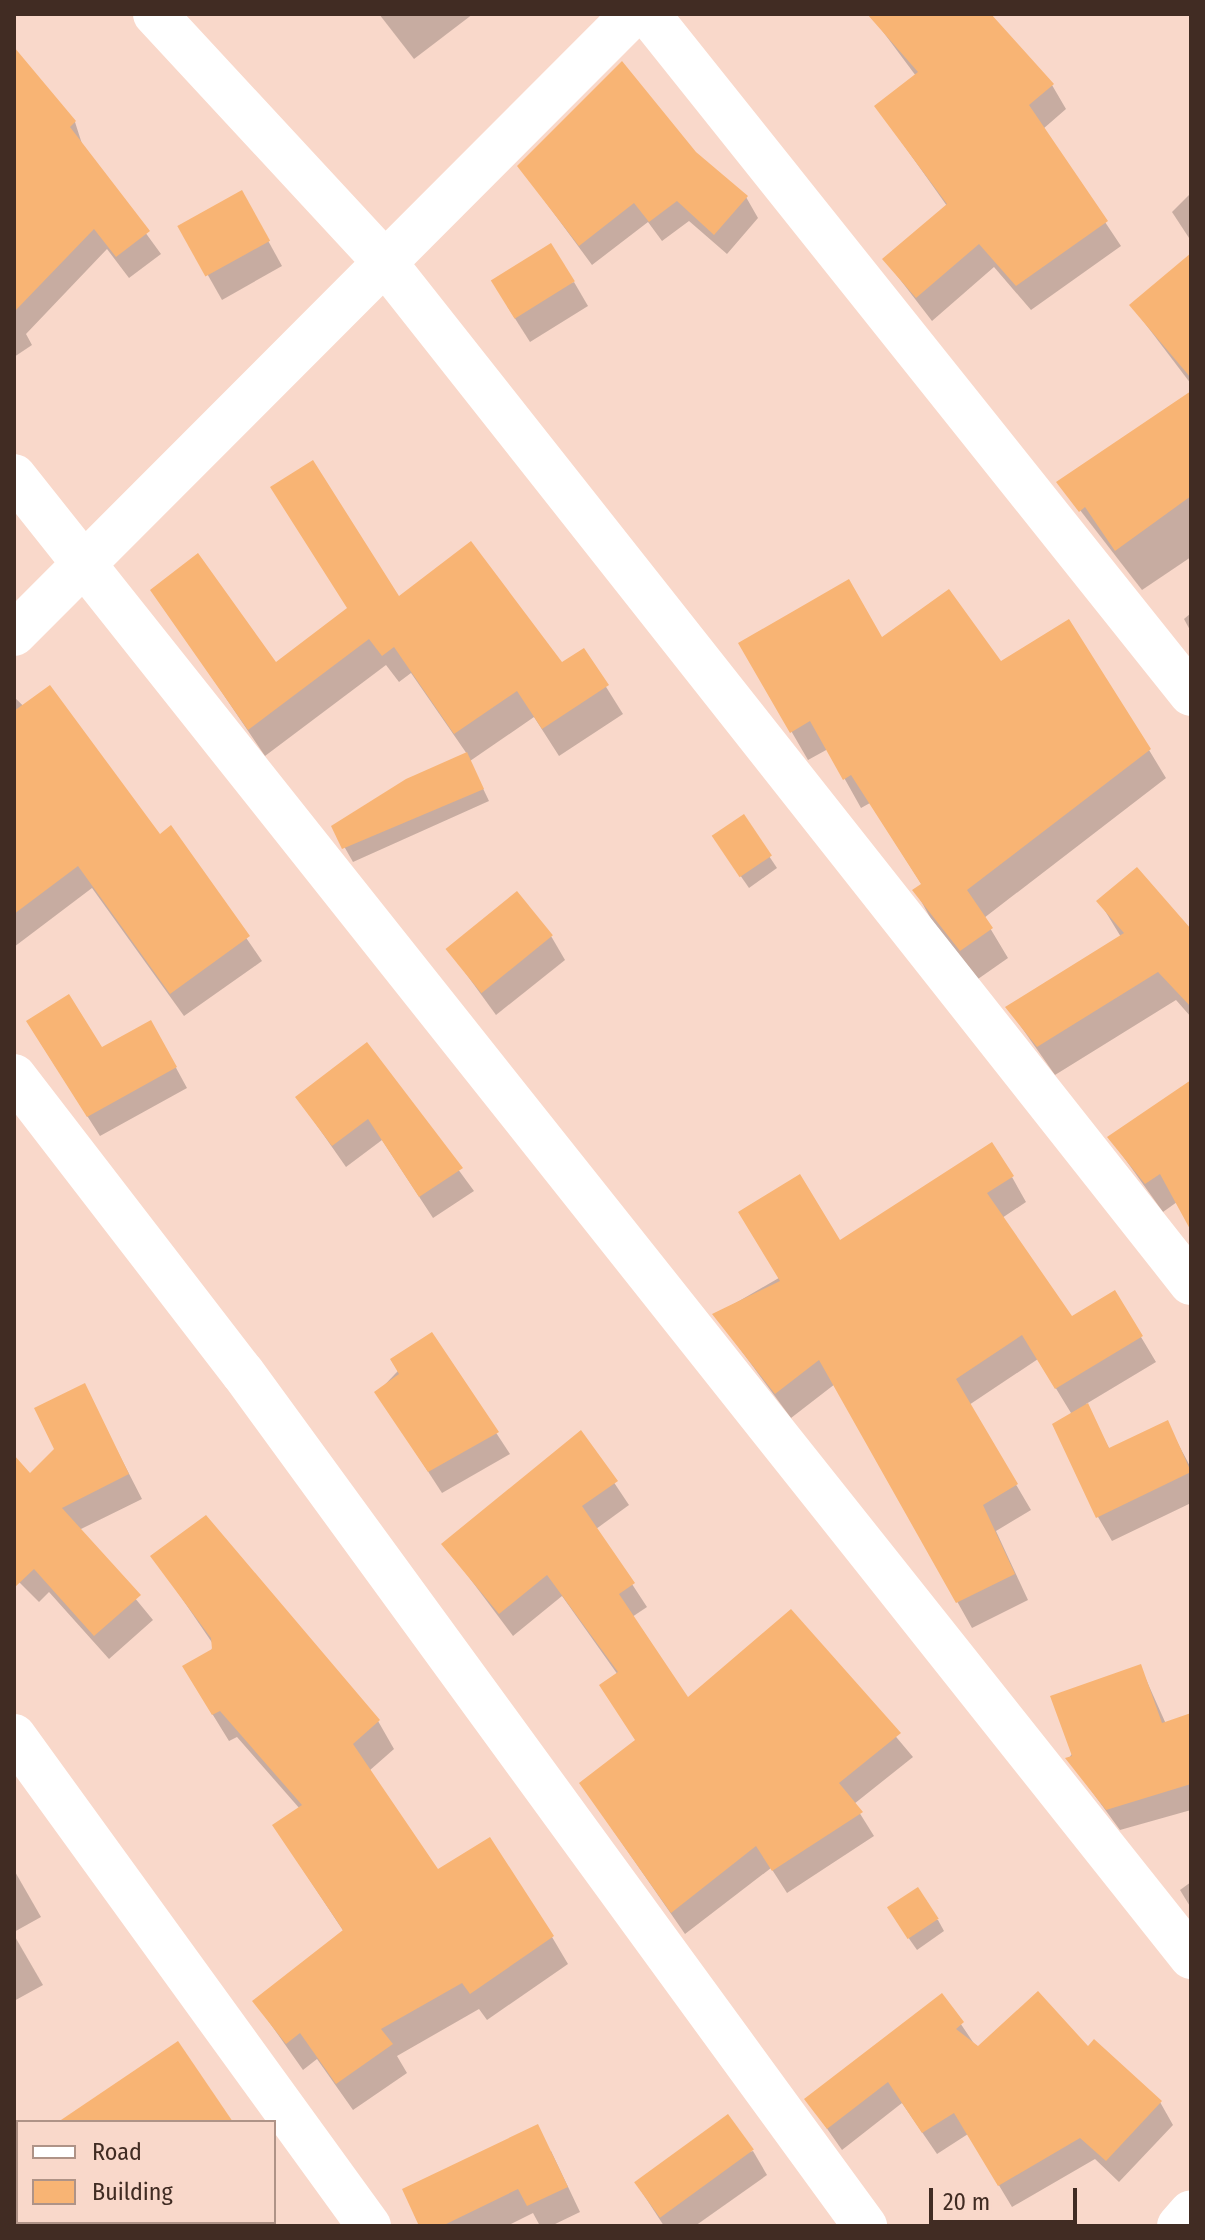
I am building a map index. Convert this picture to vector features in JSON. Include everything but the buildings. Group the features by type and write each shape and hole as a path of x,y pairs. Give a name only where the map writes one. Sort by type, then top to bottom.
{"street":[{"path":"155,14 382,259 1191,1283"},
{"path":"14,634 382,259 633,14"},
{"path":"648,14 1191,694"},
{"path":"14,476 1191,1957"},
{"path":"14,1076 243,1373 865,2226"},
{"path":"14,1736 369,2226"},
{"path":"1179,2226 1191,2212"}]}
